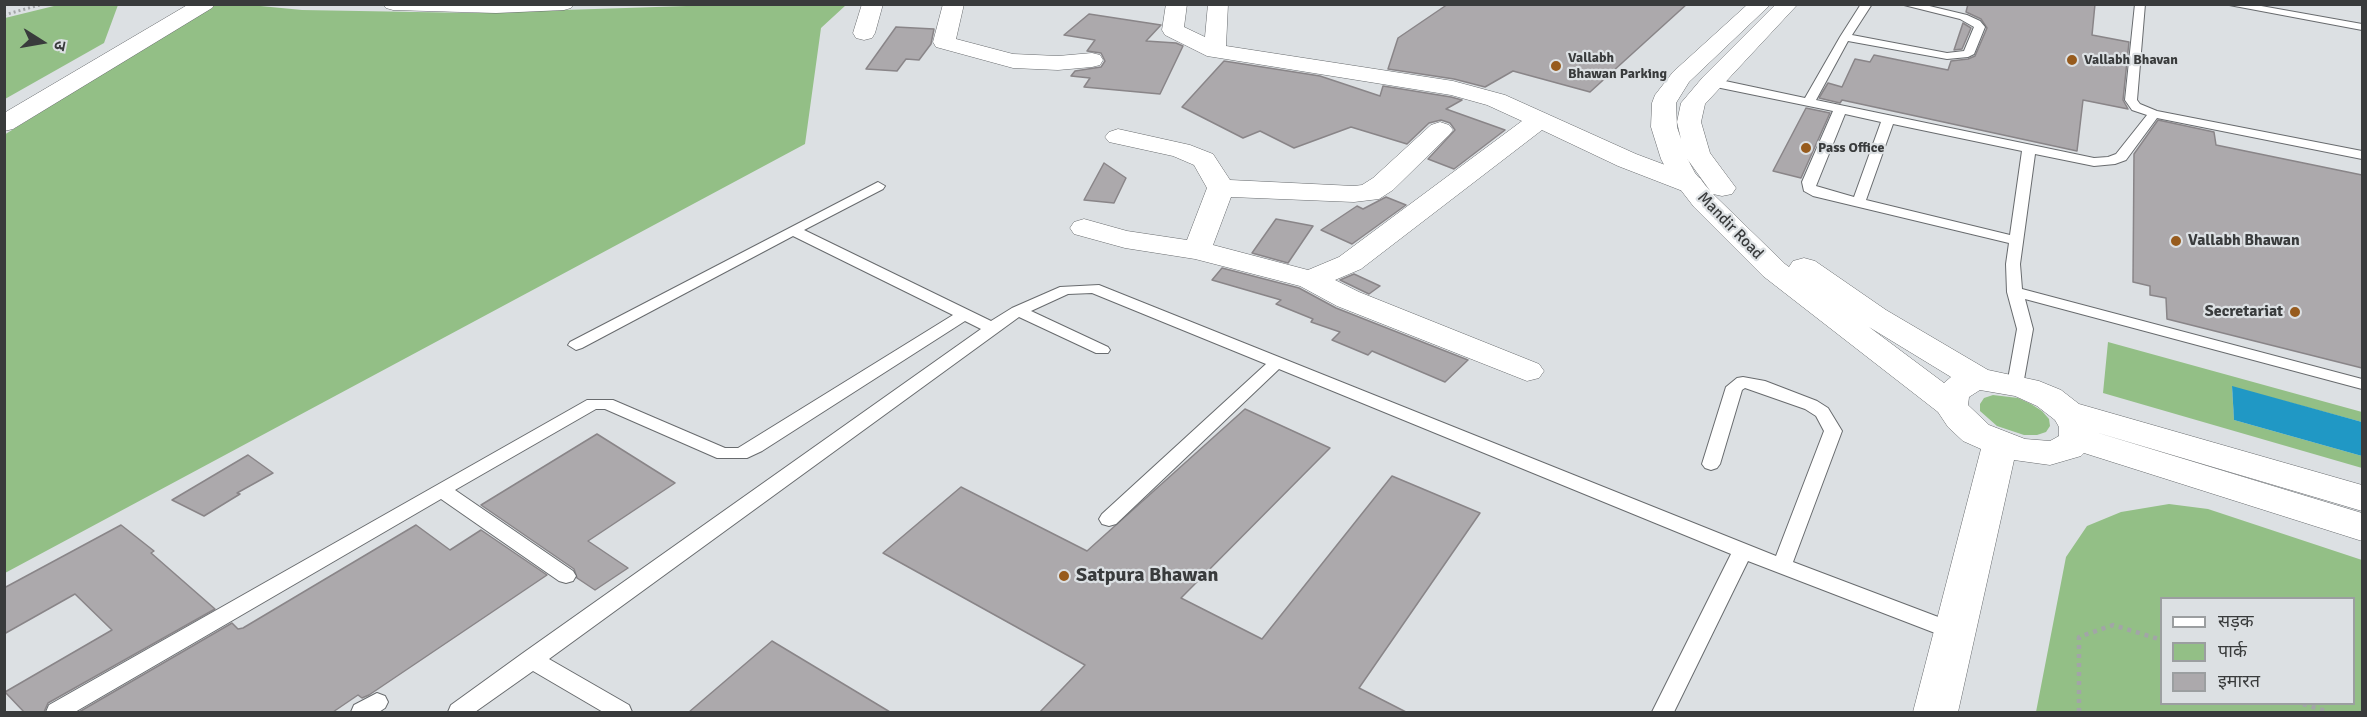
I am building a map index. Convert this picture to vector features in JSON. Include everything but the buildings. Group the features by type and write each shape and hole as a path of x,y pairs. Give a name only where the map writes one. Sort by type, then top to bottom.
{"street":[{"path":"4,110 153,25 182,4"},
{"path":"4,123 205,4"},
{"path":"393,4 496,7 564,4"},
{"path":"864,33 873,4"},
{"path":"954,4 945,42 986,56 1013,61 1058,63 1092,60"},
{"path":"1177,4 1173,30 1215,51 1453,88 1496,100 1538,121 1690,184"},
{"path":"1215,51 1218,4"},
{"name":"Mandir Road","path":"1761,4 1681,77 1664,103 1667,143 1683,176 1731,229 1774,270 1951,405 1960,419 1976,433 2000,444 2025,451 2050,453 2068,448 2072,425"},
{"name":"Mandir Road","path":"1788,4 1711,81 1693,103 1689,122 1697,154 1729,197 1796,261 1875,317 1980,380"},
{"path":"1311,280 1350,263 1538,121"},
{"path":"1221,188 1369,193 1383,184 1440,130"},
{"path":"1118,137 1180,150 1204,160 1221,188"},
{"path":"1197,250 1221,188"},
{"path":"1084,228 1125,239 1197,250 1311,280 1348,300 1527,371"},
{"path":"1951,405 1952,393 1963,384 1980,380 2015,385 2049,398 2072,425 2362,527"},
{"path":"2072,425 2362,498"},
{"path":"1935,712 2000,444"}],"lane":[{"path":"1808,103 1845,37 1868,4"},
{"path":"1845,37 1937,55 1955,57 1968,54 1980,27 1976,23 1963,17 1905,4"},
{"path":"2140,4 2131,100 2136,107 2154,114 2362,155"},
{"path":"2229,4 2362,27"},
{"path":"1711,81 2094,162 2110,161 2121,157 2154,114"},
{"path":"1840,110 1809,182 1809,188 1818,193 2014,240"},
{"path":"1859,202 1889,118"},
{"path":"2015,385 2025,329 2015,292 2014,240 2029,149"},
{"path":"576,345 878,186"},
{"path":"794,231 992,328"},
{"path":"459,712 992,328 1018,311 1065,290 1094,288 1743,551 1955,632"},
{"path":"2015,292 2362,384"},
{"path":"1018,311 1102,350"},
{"path":"57,712 576,412 593,405 607,404 723,454 741,454 756,447 964,315"},
{"path":"1109,519 1276,363"},
{"path":"1711,464 1734,387 1743,382 1759,385 1811,405 1822,412 1829,421 1833,431 1782,566"},
{"path":"441,490 566,576"},
{"path":"1663,712 1743,551"},
{"path":"531,659 621,712"}],"path":[{"path":"4,15 43,4"},
{"path":"2079,712 2079,637 2113,625 2160,639"},
{"path":"2306,705 2329,712"}],"green space":[{"path":"58,5 118,5 104,43 5,99 5,18"},
{"path":"212,5 250,5 302,10 473,13 717,5 846,5 821,28 805,144 5,573 4,135"},
{"path":"2108,342 2362,412 2362,422 2232,387 2234,420 2362,456 2362,468 2103,393"},
{"path":"1993,395 2018,398 2031,404 2049,419 2050,426 2046,432 2024,435 1997,426 1980,411 1980,404 1984,398"},
{"path":"2169,504 2208,509 2362,560 2362,712 2036,712 2066,557 2087,526 2121,512"}],"water":[{"path":"2232,386 2362,422 2362,456 2234,420"}],"place":[{"name":"Vallabh Bhavan","path":"2072,60"},
{"name":"Vallabh Bhawan Parking","path":"1556,66"},
{"name":"Pass Office","path":"1806,148"},
{"name":"Vallabh Bhawan","path":"2176,241"},
{"name":"Secretariat","path":"2295,312"},
{"name":"Satpura Bhawan","path":"1064,576"}]}
